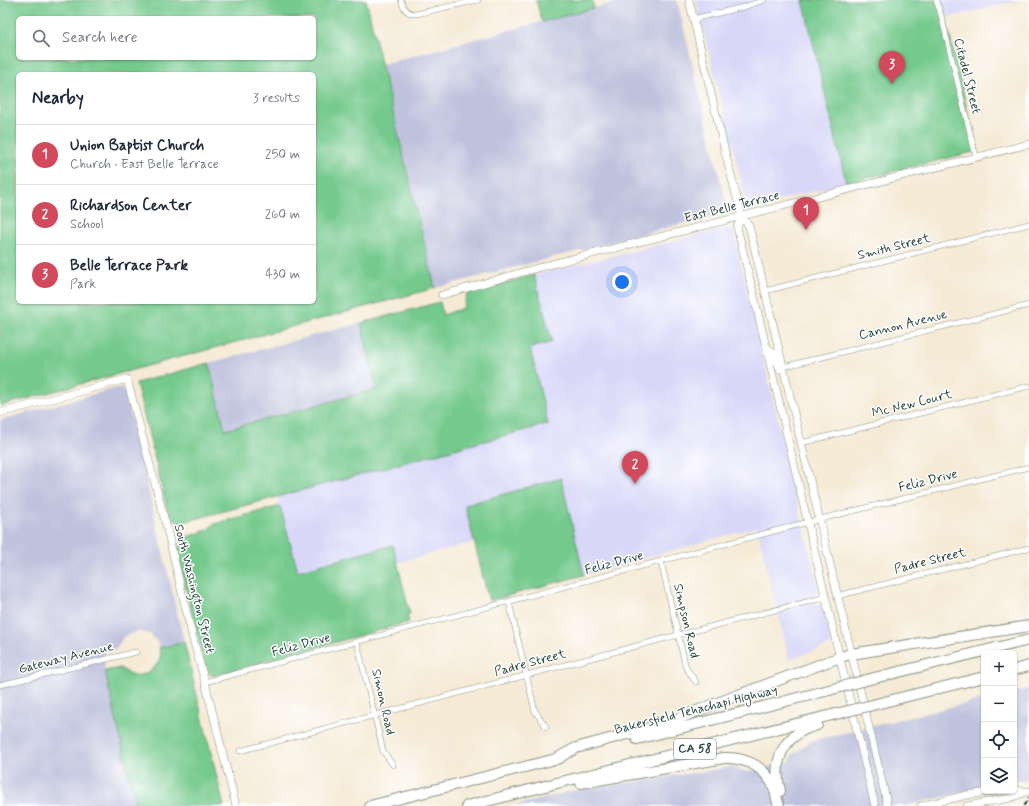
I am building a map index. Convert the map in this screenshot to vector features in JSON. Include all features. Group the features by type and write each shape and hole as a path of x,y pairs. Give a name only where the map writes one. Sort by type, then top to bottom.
{"highway":[{"path":"554,760 576,748 653,727 840,657 1029,626"},
{"name":"Bakersfield Tehachapi Highway","path":"370,806 1029,640"},
{"path":"1017,669 1029,666"},
{"path":"784,806 777,777 777,768 781,752 797,733 833,717 881,702 981,678"},
{"name":"CA 58","path":"467,806 833,717"},
{"path":"557,783 581,783 724,758 732,758 746,761 755,765 761,770 771,782 779,806"}],"street":[{"path":"401,0 404,8 412,14 478,0"},
{"path":"689,0 726,156 742,217 749,226 765,291 887,803 886,806"},
{"path":"693,19 744,7 764,0"},
{"name":"Citadel Street","path":"936,0 976,158"},
{"name":"East Belle Terrace","path":"442,294 548,265 1029,144"},
{"path":"742,217 737,227 875,806"},
{"name":"Smith Street","path":"765,291 1029,224"},
{"name":"Cannon Avenue","path":"783,367 1029,305"},
{"path":"766,346 773,353 790,395"},
{"name":"South Washington Street","path":"0,412 127,379 165,520 193,639 236,806"},
{"name":"Mc New Court","path":"801,443 1029,386"},
{"name":"Feliz Drive","path":"205,682 819,520 1029,467"},
{"name":"Padre Street","path":"837,596 1029,548"},
{"name":"Simpson Road","path":"661,562 686,668 696,682"},
{"name":"Padre Street","path":"240,751 826,597"},
{"path":"509,602 535,711 546,727"},
{"name":"Simon Road","path":"357,642 383,751 393,765"},
{"name":"Gateway Avenue","path":"0,683 136,652"},
{"path":"1017,790 1029,791"},
{"path":"967,806 1010,798 1029,791"},
{"path":"921,806 981,793"}],"shaded area":[{"path":"624,0 677,0 727,207 726,210 723,213 435,288 382,64"},
{"path":"696,0 803,0 846,183 748,208"},
{"path":"941,0 1020,0 945,18"},
{"path":"726,228 733,231 818,586 814,595 816,604 820,605 823,609 831,645 789,659 757,527 584,575 561,478 465,505 474,542 397,563 392,545 298,571 277,497 548,424 530,348 552,342 534,275"},
{"path":"361,323 377,389 225,430 209,363"},
{"path":"120,387 125,391 184,642 159,648 156,640 150,634 139,631 123,637 116,649 104,652 105,671 136,806 0,806 0,420"},
{"path":"1029,689 1029,779 1017,781 1017,722 1017,691"},
{"path":"981,700 981,788 905,806 515,806 572,791 731,767 747,772 790,762 792,755 811,741"}],"green space":[{"path":"0,0 366,0 435,288 0,406"},
{"path":"536,0 592,0 594,8 542,22"},
{"path":"803,0 941,0 977,151 846,183"},
{"path":"534,275 552,342 530,348 548,424 180,523 169,516 136,383 209,363 225,430 377,389 361,323 440,302 443,315 463,308 467,294"},
{"path":"561,478 584,575 489,601 465,505"},
{"path":"280,506 298,571 393,545 410,614 407,615 409,622 213,676 206,671 177,551 184,538 207,530 214,524"},
{"path":"184,642 224,806 136,806 105,671 120,668 133,675 146,673 157,665 160,656 159,648"}],"railway":[{"path":"1024,806 1029,797"}],"place":[{"name":"Belle Terrace Park","path":"892,84"},
{"name":"Union Baptist Church","path":"806,230"},
{"name":"Richardson Center","path":"635,484"}]}
